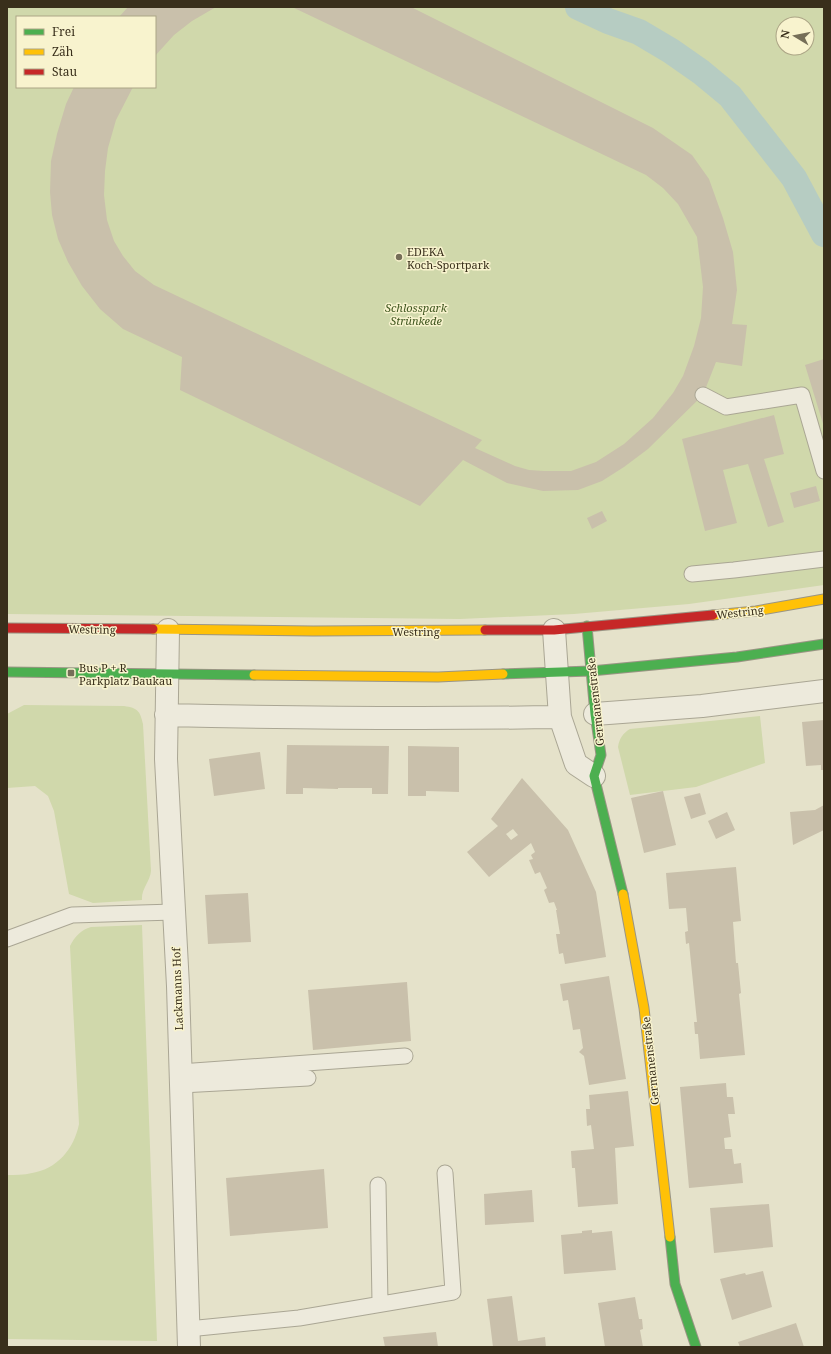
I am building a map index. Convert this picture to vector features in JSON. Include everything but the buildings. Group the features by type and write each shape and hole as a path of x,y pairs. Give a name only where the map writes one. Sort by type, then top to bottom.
{"main road":[{"name":"Westring","path":"7,628 321,631 554,630 756,611 824,599"},
{"name":"Germanenstraße","path":"587,626 595,714 601,755 594,776 625,903 644,1008 675,1284 696,1347"},
{"path":"7,672 438,677 557,673 737,657 824,644"}],"street":[{"name":"Lackmanns Hof","path":"168,630 166,767 181,1079 189,1338"},
{"path":"554,630 560,717 576,764 594,776"},
{"path":"595,714 702,706 824,691"},
{"path":"166,715 360,719 560,717"}],"lane":[{"path":"703,395 726,407 802,396 824,471"},
{"path":"692,574 824,559"},
{"path":"7,939 72,915 174,912"},
{"path":"181,1079 404,1056"},
{"path":"181,1079 308,1078"},
{"path":"189,1338 380,1303 453,1292 445,1173"},
{"path":"378,1185 380,1303"}],"green space":[{"name":"Schlosspark Strünkede","path":"7,7 824,7 824,585 689,604 574,614 460,619 7,614"},
{"path":"24,705 124,706 138,711 143,724 151,871 143,892 142,900 93,903 69,894 54,811 48,796 35,786 7,788 7,714"},
{"path":"760,716 765,763 696,787 630,795 618,747 619,741 625,732 630,729"},
{"path":"142,925 157,1341 7,1339 7,1175 26,1174 41,1171 57,1162 69,1149 77,1133 79,1124 70,946 79,934 91,927"}],"waterway":[{"path":"578,7 608,21 639,32 671,51 701,72 730,96 794,178 824,234"}],"traffic: fast":[{"path":"587,626 595,714 601,755 594,776 623,894"},
{"path":"503,674 591,671 737,657 824,644"},
{"path":"7,672 254,675"},
{"path":"670,1237 675,1284 696,1347"}],"traffic: slow":[{"path":"713,615 756,611 824,599"},
{"path":"153,629 313,631 485,630"},
{"path":"254,675 438,677 503,674"},
{"path":"623,894 644,1008 670,1237"}],"traffic: jam":[{"path":"485,630 554,630 713,615"},
{"path":"7,628 153,629"}],"place":[{"name":"EDEKA Koch-Sportpark","path":"399,257"},
{"name":"Bus P + R Parkplatz Baukau","path":"71,673"}]}
